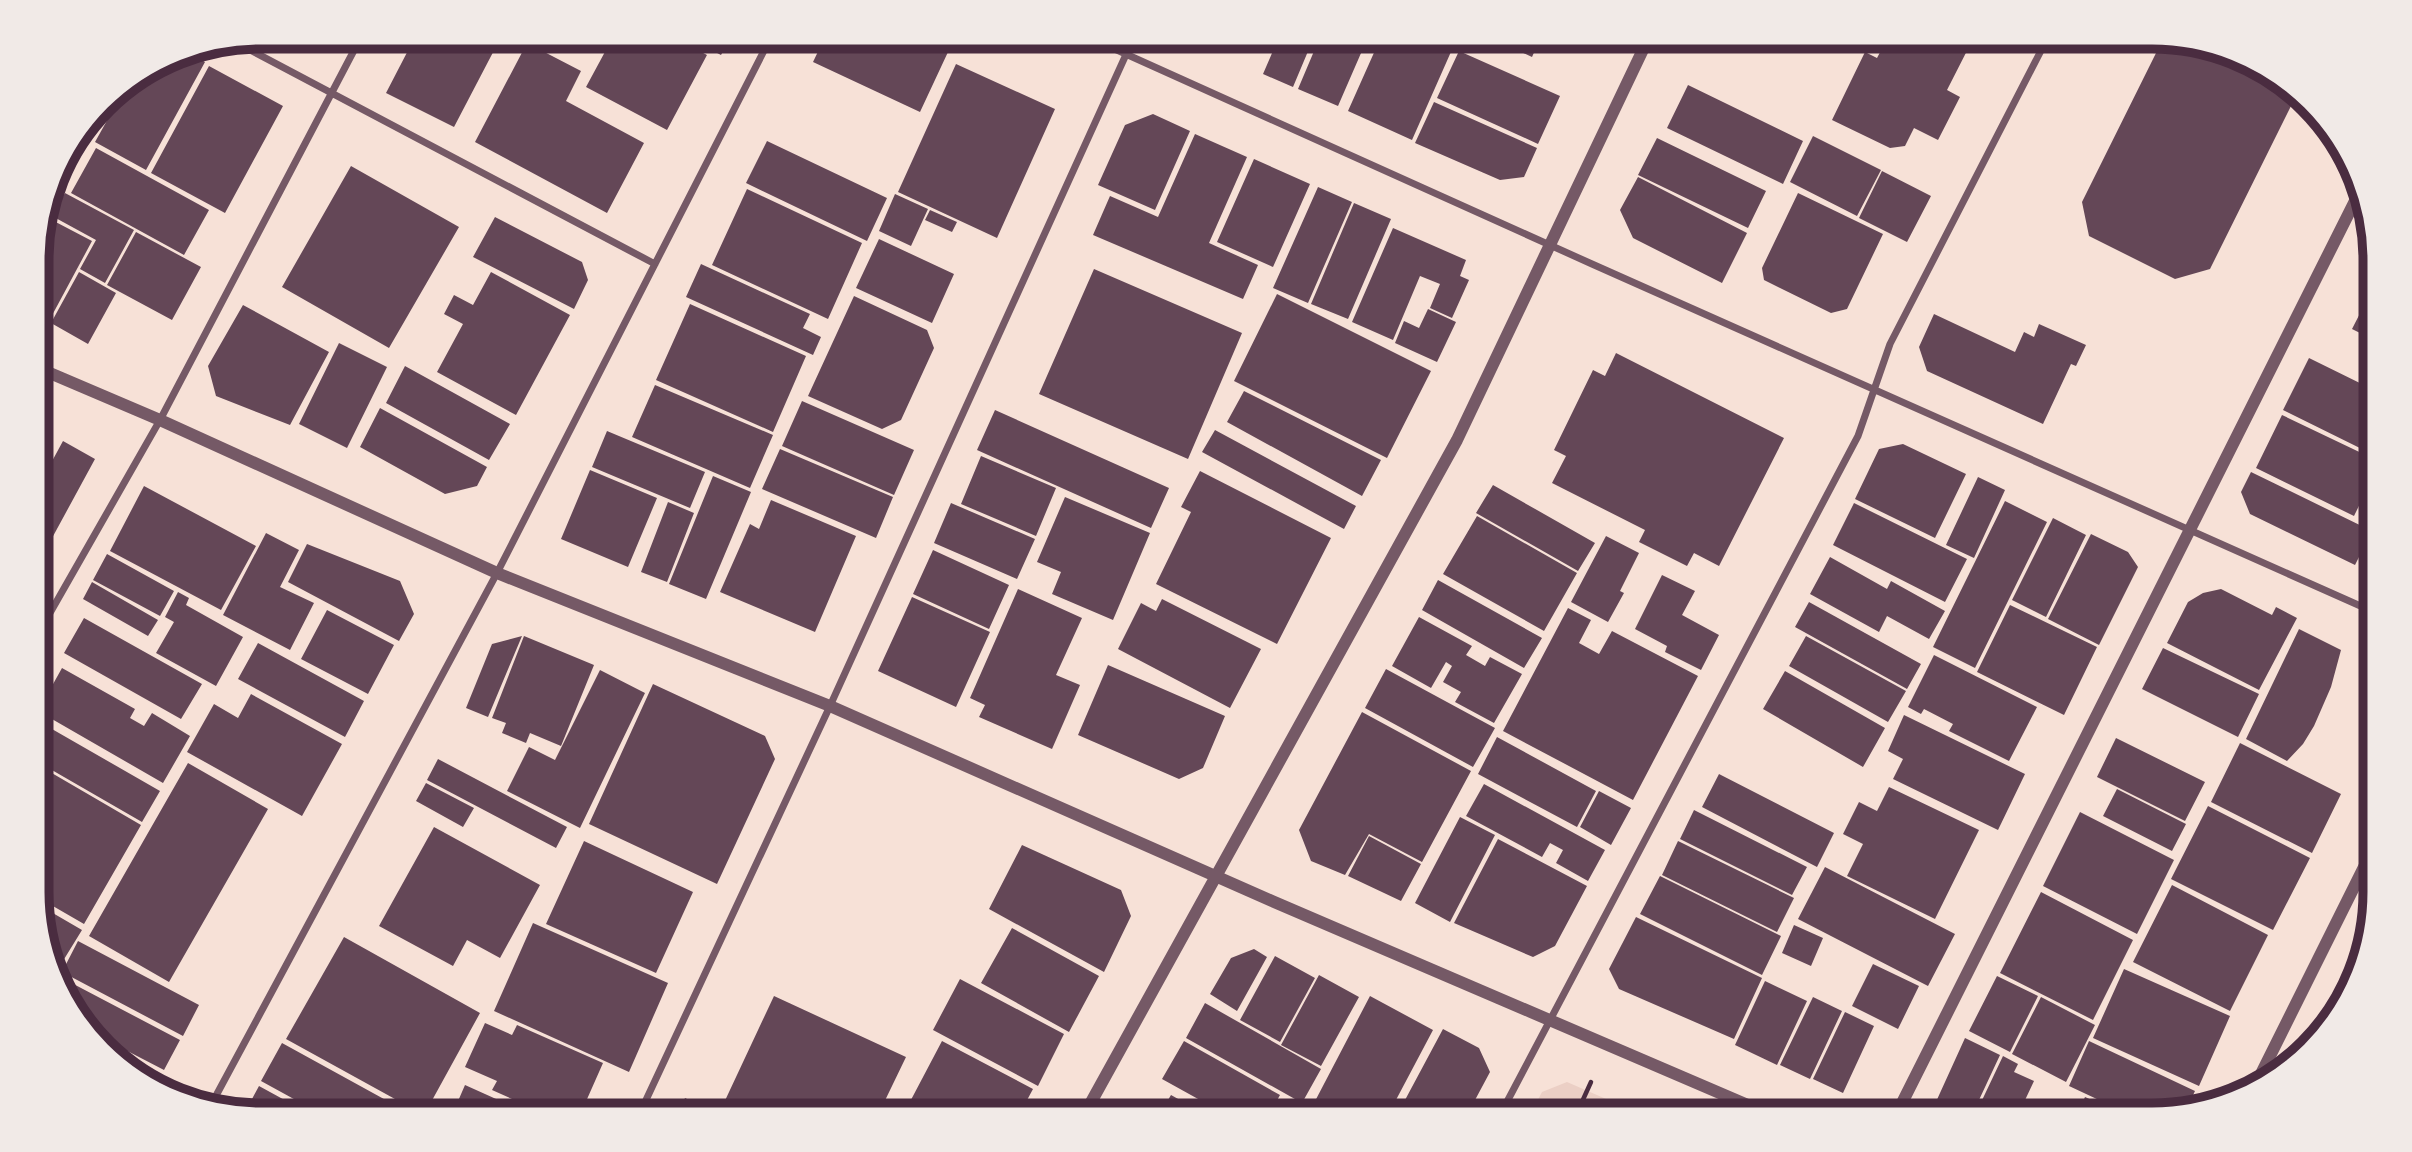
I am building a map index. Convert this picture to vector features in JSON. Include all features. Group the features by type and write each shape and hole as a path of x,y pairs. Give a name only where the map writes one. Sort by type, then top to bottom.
{"street":[{"path":"49,615 160,420 355,49"},
{"path":"215,1098 497,573 765,49"},
{"path":"1117,49 2363,607"},
{"path":"645,1103 830,706 1129,49"},
{"path":"1091,1103 1457,440 1643,49"},
{"path":"1506,1103 1858,436 1890,344 2042,49"},
{"path":"249,50 655,264"},
{"path":"1902,1103 2355,201"},
{"path":"49,373 160,420 497,573 830,706 1743,1103"},
{"path":"2263,1071 2363,869"}],"path":[{"path":"1581,1103 1591,1082"}],"shaded area":[{"path":"1567,1082 1615,1103 1536,1103 1542,1092"}],"building":[{"path":"409,49 495,49 454,127 386,93"},
{"path":"524,49 539,49 581,71 566,101 644,143 607,213 475,142"},
{"path":"607,49 696,49 707,55 667,130 586,87"},
{"path":"709,49 724,49 721,55"},
{"path":"819,49 949,49 920,112 813,62"},
{"path":"1274,49 1309,49 1293,87 1263,74"},
{"path":"1315,49 1363,49 1338,106 1298,89"},
{"path":"1376,49 1452,49 1412,140 1348,111"},
{"path":"1514,49 1536,49 1532,57"},
{"path":"1882,49 1968,49 1947,90 1960,97 1938,140 1914,128 1905,146 1890,148 1832,120 1865,52 1877,58"},
{"path":"2158,49 2193,53 2233,65 2258,77 2292,103 2210,269 2175,279 2089,236 2082,202"},
{"path":"1459,51 1560,96 1538,144 1437,98"},
{"path":"199,58 205,62 146,170 95,142 114,108 143,85 179,65"},
{"path":"956,64 1055,109 997,238 898,192"},
{"path":"209,66 283,106 225,213 151,173"},
{"path":"1688,85 1803,141 1783,184 1667,128"},
{"path":"1434,102 1537,148 1524,177 1500,180 1415,143"},
{"path":"1153,114 1190,131 1155,210 1098,185 1125,125"},
{"path":"1195,134 1247,157 1209,243 1258,265 1243,299 1093,235 1110,196 1158,217"},
{"path":"1813,136 1881,170 1857,216 1790,182"},
{"path":"1657,138 1766,191 1748,228 1638,175"},
{"path":"767,141 887,198 867,241 746,183"},
{"path":"96,148 209,210 184,255 71,193"},
{"path":"1254,159 1310,184 1273,267 1217,242"},
{"path":"351,166 459,227 389,348 282,287"},
{"path":"1882,171 1931,196 1907,242 1859,218"},
{"path":"1638,177 1747,233 1722,283 1633,238 1620,210"},
{"path":"1318,187 1352,202 1308,303 1273,288"},
{"path":"747,189 862,243 828,319 712,265"},
{"path":"65,193 134,230 105,283 80,269 96,240 54,217"},
{"path":"1798,193 1883,234 1847,309 1831,313 1764,280 1762,268"},
{"path":"895,194 928,209 911,246 879,231"},
{"path":"1354,203 1391,219 1348,319 1311,304"},
{"path":"930,210 957,222 952,232 925,220"},
{"path":"495,217 582,262 588,280 574,309 473,257"},
{"path":"53,221 92,241 49,321 49,246"},
{"path":"1393,228 1466,260 1460,276 1469,280 1452,318 1430,308 1440,284 1420,276 1393,340 1352,322"},
{"path":"136,232 201,267 172,320 107,285"},
{"path":"879,239 954,274 932,323 856,288"},
{"path":"701,264 810,314 803,328 821,337 813,355 686,297"},
{"path":"1094,269 1242,333 1188,459 1039,394"},
{"path":"79,272 116,293 88,344 51,323"},
{"path":"491,272 570,315 516,415 437,372 463,324 444,314 454,295 473,305"},
{"path":"1277,294 1431,371 1387,458 1234,381"},
{"path":"854,296 927,330 934,348 901,420 882,429 808,396"},
{"path":"690,304 806,356 773,432 656,380"},
{"path":"243,305 329,352 290,425 216,396 208,366"},
{"path":"2363,308 2363,334 2352,329"},
{"path":"1428,309 1456,322 1437,362 1395,343 1404,321 1419,328"},
{"path":"1934,314 2015,352 2024,332 2034,337 2039,324 2086,345 2076,366 2071,364 2043,424 1927,371 1919,347"},
{"path":"339,343 387,367 347,448 299,424"},
{"path":"1616,353 1784,438 1719,566 1694,553 1687,566 1639,542 1645,530 1552,483 1566,456 1554,450 1593,370 1605,376"},
{"path":"2309,358 2363,385 2363,450 2283,410"},
{"path":"405,366 510,424 489,460 386,403"},
{"path":"655,385 773,435 750,488 632,437"},
{"path":"1244,391 1381,460 1362,496 1227,422"},
{"path":"802,401 914,450 894,495 782,446"},
{"path":"380,408 487,467 477,486 445,494 360,447"},
{"path":"995,410 1169,488 1151,528 977,450"},
{"path":"2282,415 2363,454 2363,498 2354,516 2256,468"},
{"path":"1215,430 1356,506 1344,529 1202,452"},
{"path":"607,431 705,472 690,508 592,467"},
{"path":"63,441 95,459 49,544 49,467"},
{"path":"1903,444 1966,474 1935,538 1855,499 1879,449"},
{"path":"780,449 893,497 876,538 762,489"},
{"path":"981,456 1056,488 1036,536 961,504"},
{"path":"590,470 657,498 628,567 561,539"},
{"path":"1200,471 1331,538 1277,644 1156,584 1191,512 1181,507"},
{"path":"2251,472 2363,527 2363,549 2355,565 2250,514 2241,492"},
{"path":"713,476 751,492 706,599 669,584"},
{"path":"1978,477 2005,490 1974,558 1946,545"},
{"path":"1493,485 1595,543 1578,571 1476,513"},
{"path":"144,486 256,546 221,610 110,551"},
{"path":"1065,497 1150,533 1113,620 1052,594 1061,572 1037,562"},
{"path":"771,500 856,536 815,632 720,592 750,524 759,529"},
{"path":"2005,501 2047,522 1975,668 1933,647"},
{"path":"668,502 694,513 667,582 641,572"},
{"path":"951,503 1035,539 1017,579 934,543"},
{"path":"1854,503 1967,559 1945,602 1833,545"},
{"path":"1477,516 1577,573 1544,631 1443,574"},
{"path":"2053,518 2086,535 2046,617 2012,600"},
{"path":"266,533 299,550 280,587 314,603 290,650 223,615"},
{"path":"2091,534 2128,552 2138,567 2099,645 2048,619"},
{"path":"1606,536 1639,553 1620,591 1624,593 1608,622 1571,602"},
{"path":"307,544 400,581 414,614 399,641 288,582"},
{"path":"933,550 1009,585 989,629 913,594"},
{"path":"107,554 174,591 160,616 93,580"},
{"path":"1830,557 1887,589 1891,581 1945,611 1929,639 1887,616 1879,632 1810,594"},
{"path":"1662,575 1695,591 1682,615 1719,635 1701,670 1665,652 1667,646 1635,629"},
{"path":"1438,580 1542,638 1524,668 1422,610"},
{"path":"92,582 158,620 148,636 83,599"},
{"path":"1018,589 1082,618 1056,675 1080,685 1052,749 979,717 985,705 970,698"},
{"path":"2221,589 2272,615 2276,607 2297,618 2259,690 2167,643 2188,602 2203,593"},
{"path":"178,592 189,598 186,605 243,637 216,686 156,653 174,622 165,617"},
{"path":"912,597 990,632 956,707 878,671"},
{"path":"1162,599 1261,649 1230,708 1118,649 1141,603 1156,611"},
{"path":"1809,602 1921,664 1907,689 1795,627"},
{"path":"2010,605 2097,647 2064,715 1977,672"},
{"path":"1568,608 1591,620 1579,643 1599,654 1612,631 1698,676 1633,800 1503,731"},
{"path":"327,610 394,645 368,694 301,659"},
{"path":"1419,617 1472,646 1466,655 1485,666 1490,657 1522,674 1494,723 1455,702 1461,692 1443,682 1452,666 1446,662 1431,688 1392,666"},
{"path":"84,618 202,684 181,719 64,653"},
{"path":"2299,629 2341,650 2331,687 2314,726 2303,744 2287,761 2246,739"},
{"path":"522,636 488,717 466,708 492,644"},
{"path":"524,636 594,665 561,746 530,733 526,743 502,733 506,723 492,718"},
{"path":"1806,636 1906,691 1888,722 1789,666"},
{"path":"258,643 364,701 345,737 238,679"},
{"path":"2163,648 2259,694 2238,737 2142,689"},
{"path":"1934,655 2037,707 2009,761 1949,731 1953,724 1924,709 1921,714 1908,707"},
{"path":"1108,665 1225,716 1203,768 1179,779 1078,735"},
{"path":"62,668 135,709 130,718 144,726 152,713 190,736 163,783 49,717 49,691"},
{"path":"1386,669 1495,728 1473,767 1365,708"},
{"path":"600,670 645,693 580,828 507,791 529,747 555,760"},
{"path":"1785,671 1885,728 1863,767 1763,709"},
{"path":"653,684 765,736 775,759 717,884 589,824"},
{"path":"251,694 342,744 302,816 187,752 214,704 238,718"},
{"path":"1362,712 1471,771 1422,862 1369,834 1345,875 1311,861 1299,830"},
{"path":"1904,715 2025,774 1998,830 1893,779 1903,759 1888,751"},
{"path":"49,727 160,791 142,822 49,768"},
{"path":"1497,737 1596,791 1577,827 1478,774"},
{"path":"2116,738 2205,782 2185,821 2097,777"},
{"path":"2240,743 2341,794 2312,853 2211,802"},
{"path":"438,759 567,827 556,848 427,780"},
{"path":"188,763 268,809 169,982 89,936"},
{"path":"49,771 141,825 84,924 50,904"},
{"path":"1719,774 1834,833 1817,867 1702,807"},
{"path":"426,783 474,808 463,827 416,801"},
{"path":"1484,784 1605,850 1588,881 1556,863 1563,850 1550,843 1542,857 1466,816"},
{"path":"1889,787 1979,830 1935,919 1847,876 1863,844 1843,834 1859,802 1877,811"},
{"path":"2117,789 2186,824 2172,851 2103,816"},
{"path":"1599,791 1631,808 1611,845 1580,827"},
{"path":"2208,806 2310,858 2273,930 2171,879"},
{"path":"1694,810 1807,867 1792,895 1680,839"},
{"path":"2080,812 2174,860 2137,934 2043,886"},
{"path":"1460,817 1495,835 1450,922 1415,903"},
{"path":"434,827 540,885 500,958 467,940 453,966 379,926"},
{"path":"1369,836 1421,864 1401,901 1348,876"},
{"path":"1498,839 1587,886 1555,946 1533,957 1454,923"},
{"path":"584,841 693,892 656,973 546,924"},
{"path":"1678,841 1794,898 1777,932 1662,875"},
{"path":"1022,845 1121,890 1131,916 1104,972 989,909"},
{"path":"1825,867 1955,934 1928,986 1798,919"},
{"path":"1660,876 1781,936 1762,975 1640,914"},
{"path":"2172,885 2268,935 2230,1011 2133,962"},
{"path":"2041,892 2133,940 2093,1020 2000,973"},
{"path":"50,912 82,930 62,963"},
{"path":"1636,917 1762,978 1734,1039 1619,989 1609,969"},
{"path":"533,923 668,983 629,1072 494,1011"},
{"path":"1794,925 1823,938 1811,966 1782,953"},
{"path":"1012,928 1099,976 1069,1032 981,983"},
{"path":"344,937 480,1013 431,1103 402,1103 286,1039"},
{"path":"78,941 199,1005 183,1036 65,974 64,969"},
{"path":"1254,949 1267,957 1237,1011 1210,994 1231,958"},
{"path":"1275,956 1315,978 1280,1042 1240,1020"},
{"path":"1873,964 1919,986 1898,1029 1852,1006"},
{"path":"2124,969 2230,1016 2199,1086 2093,1038"},
{"path":"1319,975 1359,997 1321,1066 1281,1045"},
{"path":"1997,976 2038,996 2010,1052 1969,1031"},
{"path":"960,979 1064,1034 1038,1086 933,1030"},
{"path":"1765,981 1807,1001 1777,1065 1735,1045"},
{"path":"69,982 180,1040 164,1070 111,1041 93,1021"},
{"path":"774,996 906,1057 884,1103 724,1103"},
{"path":"1370,996 1433,1030 1394,1103 1314,1103"},
{"path":"1813,997 1842,1011 1810,1079 1780,1065"},
{"path":"2041,997 2095,1025 2066,1082 2012,1054"},
{"path":"1205,1003 1321,1069 1302,1103 1186,1038"},
{"path":"1845,1012 1874,1026 1843,1093 1813,1079"},
{"path":"485,1023 512,1035 517,1025 603,1063 585,1103 521,1103 492,1090 497,1081 465,1067"},
{"path":"1443,1029 1479,1048 1490,1072 1473,1103 1403,1103"},
{"path":"1965,1038 2000,1055 1978,1103 1935,1103"},
{"path":"942,1041 1033,1089 1025,1103 909,1103"},
{"path":"1184,1041 1280,1095 1276,1103 1205,1103 1162,1079"},
{"path":"2089,1041 2195,1091 2191,1099 2166,1103 2105,1103 2069,1086"},
{"path":"282,1043 391,1103 301,1103 261,1081"},
{"path":"2003,1056 2018,1064 2014,1072 2034,1081 2024,1103 1981,1103"},
{"path":"132,1060 160,1074 158,1077 154,1075"},
{"path":"465,1085 505,1103 457,1103"},
{"path":"259,1086 290,1103 260,1103 250,1103"},
{"path":"1171,1095 1185,1103 1166,1103"},
{"path":"2085,1097 2099,1103 2082,1103"},
{"path":"685,1098 696,1103 683,1103"}]}
